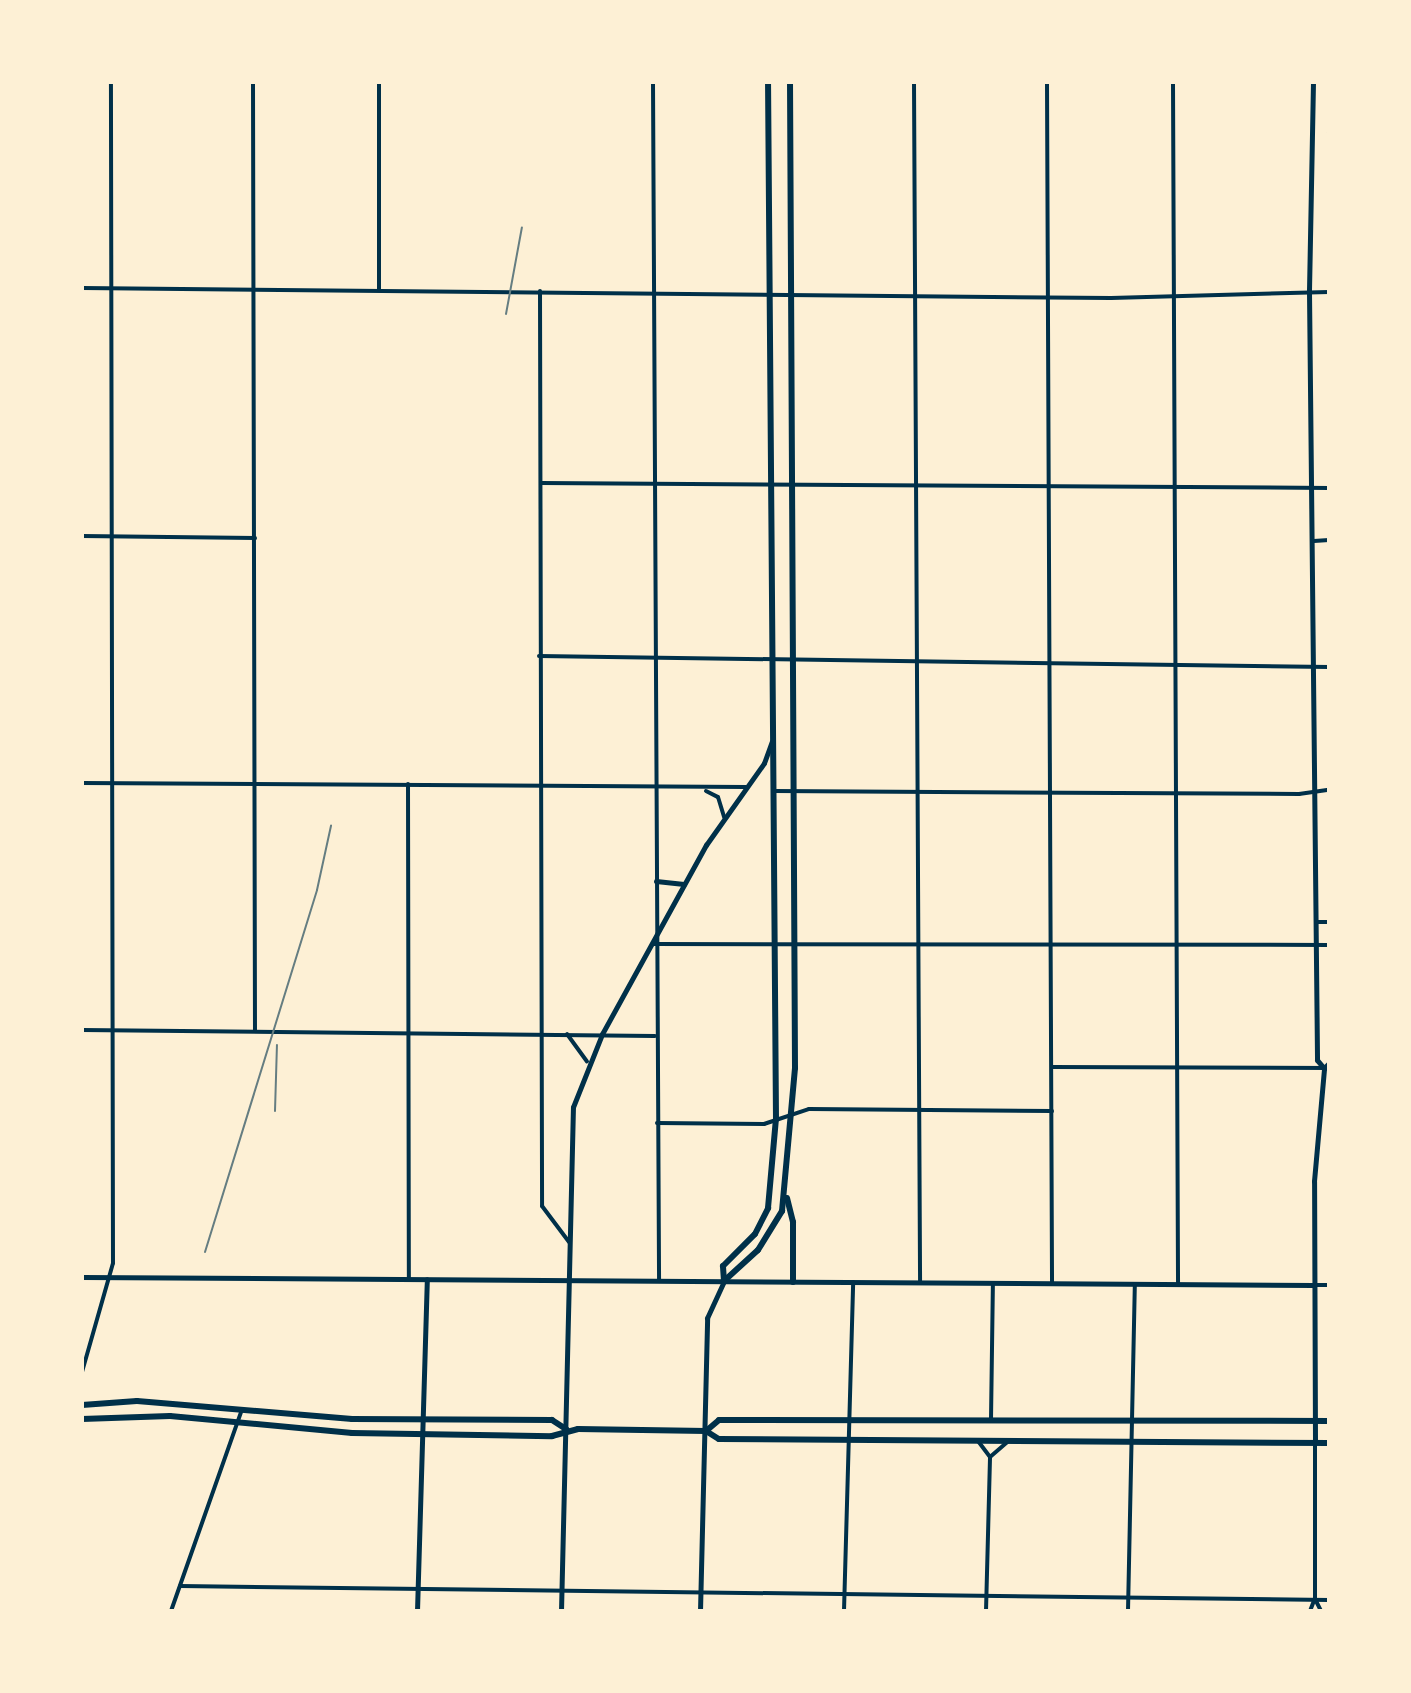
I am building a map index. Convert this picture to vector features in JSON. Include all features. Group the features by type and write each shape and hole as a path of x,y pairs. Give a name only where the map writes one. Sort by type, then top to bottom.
{"main road":[{"path":"724,1281 723,1266 755,1234 768,1208 776,1119 768,82"},
{"path":"700,1611 707,1318 724,1281 769,1237 786,1194 792,1113 790,82"},
{"path":"1313,82 1309,292 1314,541 1317,1060 1327,1067 1313,1285 1315,1443"},
{"path":"1329,132 1329,394"},
{"path":"561,1611 569,1281 569,1132 587,1062 724,817 764,763 773,736"},
{"path":"656,881 685,883"},
{"path":"786,1194 793,1222 793,1282"},
{"path":"82,1277 1313,1285"},
{"path":"417,1611 427,1279"},
{"path":"82,1405 137,1401 423,1420 552,1420 566,1429"},
{"path":"82,1419 135,1415 422,1434 552,1436 566,1429 706,1431 719,1439 1329,1443"},
{"path":"706,1431 719,1420 1329,1421"}],"street":[{"path":"82,1372 110,1277 113,1030 111,82"},
{"path":"253,82 255,1031"},
{"path":"379,82 379,289"},
{"path":"653,82 657,485 654,944 659,1281"},
{"path":"914,82 920,1283"},
{"path":"1047,82 1052,1283"},
{"path":"1173,82 1178,1285"},
{"path":"82,288 1173,298 1327,292"},
{"path":"540,291 542,1206 569,1242"},
{"path":"541,483 1329,488"},
{"path":"82,536 255,538"},
{"path":"1314,541 1329,540"},
{"path":"539,656 1329,667"},
{"path":"82,783 540,785 700,790 746,787"},
{"path":"408,784 409,1279"},
{"path":"700,790 718,797 724,817"},
{"path":"774,791 1329,790"},
{"path":"1316,922 1329,922"},
{"path":"654,944 686,940 1329,945"},
{"path":"82,1030 656,1036"},
{"path":"565,1033 587,1062"},
{"path":"1052,1067 1327,1067"},
{"path":"657,1123 764,1124 792,1113 1052,1111"},
{"path":"844,1611 853,1282"},
{"path":"991,1422 993,1283"},
{"path":"1128,1611 1135,1284"},
{"path":"1313,1285 1329,1285"},
{"path":"171,1611 242,1409"},
{"path":"978,1441 990,1457 986,1611"},
{"path":"990,1457 1008,1442"},
{"path":"1310,1611 1315,1598 1315,1443"},
{"path":"180,1586 418,1591 1128,1594 1329,1600"},
{"path":"1315,1598 1321,1611"}],"railway":[{"path":"506,314 522,227"},
{"path":"205,1252 317,890 331,826"},
{"path":"275,1111 277,1045"}]}
